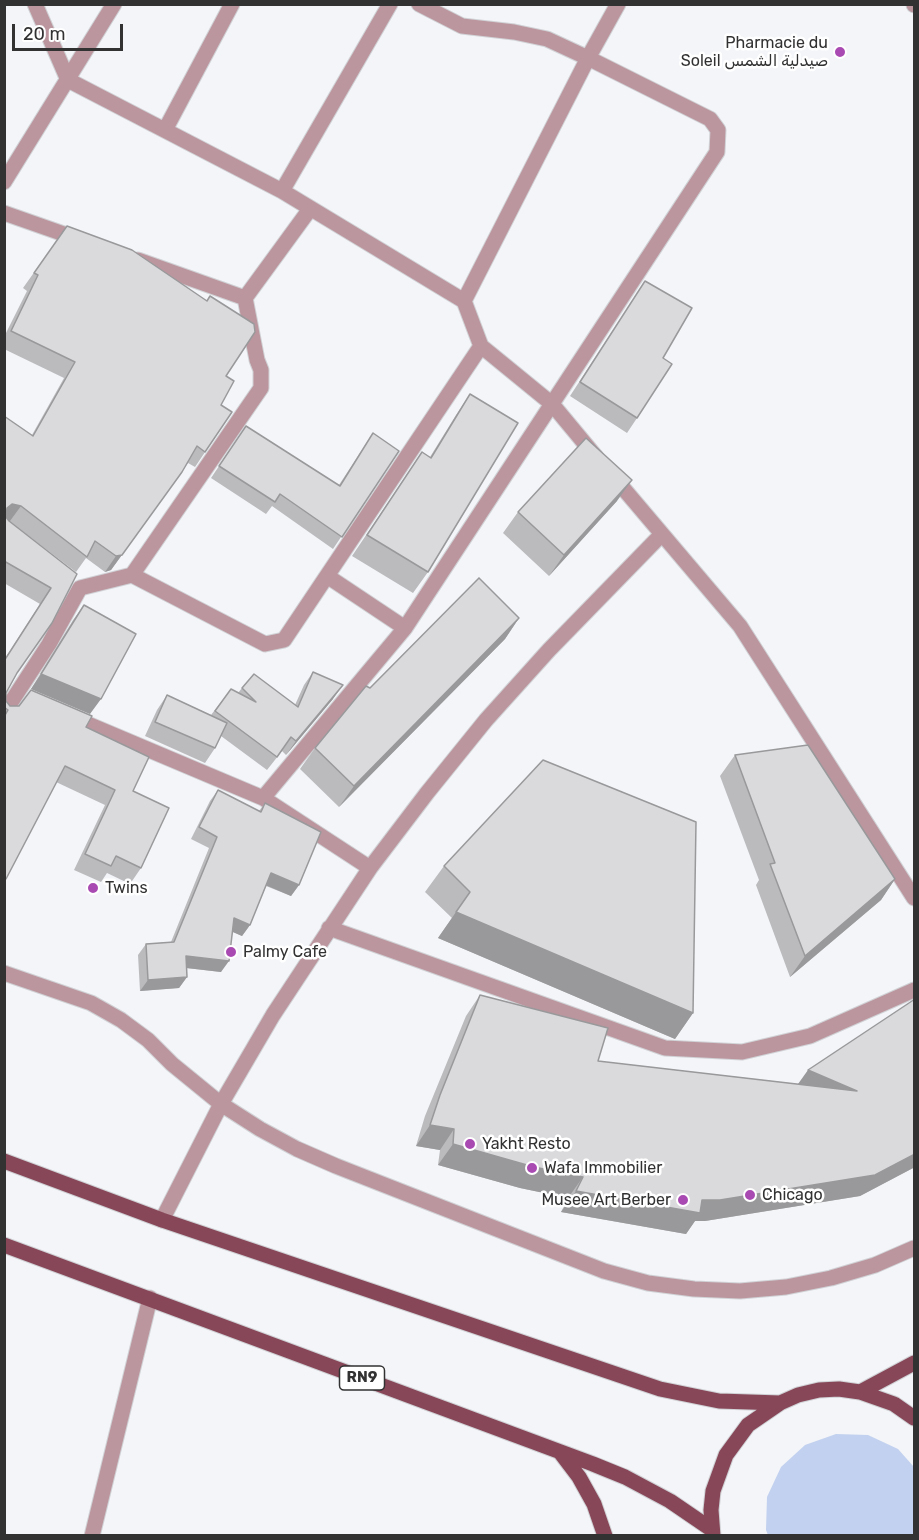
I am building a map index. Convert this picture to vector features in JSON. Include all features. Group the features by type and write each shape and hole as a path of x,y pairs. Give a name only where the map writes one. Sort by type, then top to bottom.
{"main road":[{"name":"RN9","path":"4,1161 162,1220 660,1389 719,1401 780,1403"},
{"name":"RN9","path":"4,1245 625,1477 670,1501 712,1532"},
{"path":"860,1392 915,1364"},
{"name":"RN9","path":"712,1532 713,1491 726,1455 748,1425 780,1403 798,1395 819,1390 840,1389 860,1392 894,1404 915,1418"},
{"path":"561,1452 579,1477 594,1504 604,1536"}],"street":[{"path":"35,4 68,80 282,191 464,301 481,346 552,404 740,626 915,898"},
{"path":"4,182 114,4"},
{"path":"165,130 232,4"},
{"path":"282,191 390,4"},
{"path":"263,798 405,628 717,152 718,130 710,119 588,58 547,39 462,26 419,4"},
{"path":"464,301 618,4"},
{"path":"132,574 261,388 261,370 245,298 310,209"},
{"path":"4,213 92,244"},
{"path":"125,256 245,298"},
{"path":"4,713 21,696 49,644 76,584 132,574 265,644 284,640 481,346"},
{"path":"162,1220 221,1104 273,1015 370,868 486,720 549,650 662,534"},
{"path":"327,576 405,628"},
{"path":"58,711 263,798 370,868"},
{"path":"329,928 665,1048 742,1052 799,1039 915,990"},
{"path":"4,973 91,1003 121,1020 148,1040 172,1064 221,1104 260,1129 336,1166 604,1271 648,1283 694,1289 740,1291 786,1287 831,1278 875,1265 915,1248"},
{"path":"92,1536 150,1298"}],"shaded area":[{"path":"836,1434 868,1435 898,1449 914,1467 914,1535 768,1535 766,1530 767,1497 781,1467 805,1445"}],"building":[{"path":"67,226 132,250 207,301 210,296 254,324 255,332 226,376 234,381 221,405 232,412 205,452 197,446 182,472 122,555 116,556 95,541 87,557 21,506 12,504 7,508 6,517 9,521 77,574 52,623 17,673 6,693 6,701 10,706 19,706 31,690 92,716 86,727 149,757 133,791 169,808 141,868 116,856 111,866 85,854 115,790 65,766 6,879 4,878 4,717 8,710 4,707 4,661 51,588 4,561 4,416 33,436 75,362 11,331 38,275 34,273"},
{"path":"645,281 692,308 663,358 672,364 637,418 580,382"},
{"path":"470,394 518,423 428,572 367,535 422,452 431,458"},
{"path":"246,426 340,486 373,433 399,451 342,537 280,494 275,502 219,466"},
{"path":"586,438 632,480 564,555 518,512"},
{"path":"479,578 519,618 354,786 315,748 366,686 370,688"},
{"path":"84,605 136,634 101,699 41,674"},
{"path":"313,672 343,685 296,741 291,737 277,757 215,711 231,689 256,702 242,688 254,674 298,707"},
{"path":"167,695 227,723 215,748 155,722"},
{"path":"808,745 895,879 805,956 770,864 775,863 735,755"},
{"path":"543,760 696,822 693,1013 456,912 470,892 444,866"},
{"path":"218,790 261,812 265,803 321,832 299,885 271,873 250,925 234,918 229,961 186,956 187,977 148,980 146,944 174,942 217,837 199,827"},
{"path":"480,995 608,1028 598,1061 857,1091 808,1070 915,999 915,1154 875,1175 720,1200 702,1200 700,1213 576,1191 583,1177 534,1167 453,1144 454,1129 430,1125"}],"place":[{"name":"Pharmacie du Soleil صيدلية الشمس","path":"840,52"},
{"name":"Twins","path":"93,888"},
{"name":"Palmy Cafe","path":"231,952"},
{"name":"Yakht Resto","path":"470,1144"},
{"name":"Wafa Immobilier","path":"532,1168"},
{"name":"Chicago","path":"750,1195"},
{"name":"Musee Art Berber","path":"683,1200"}]}
